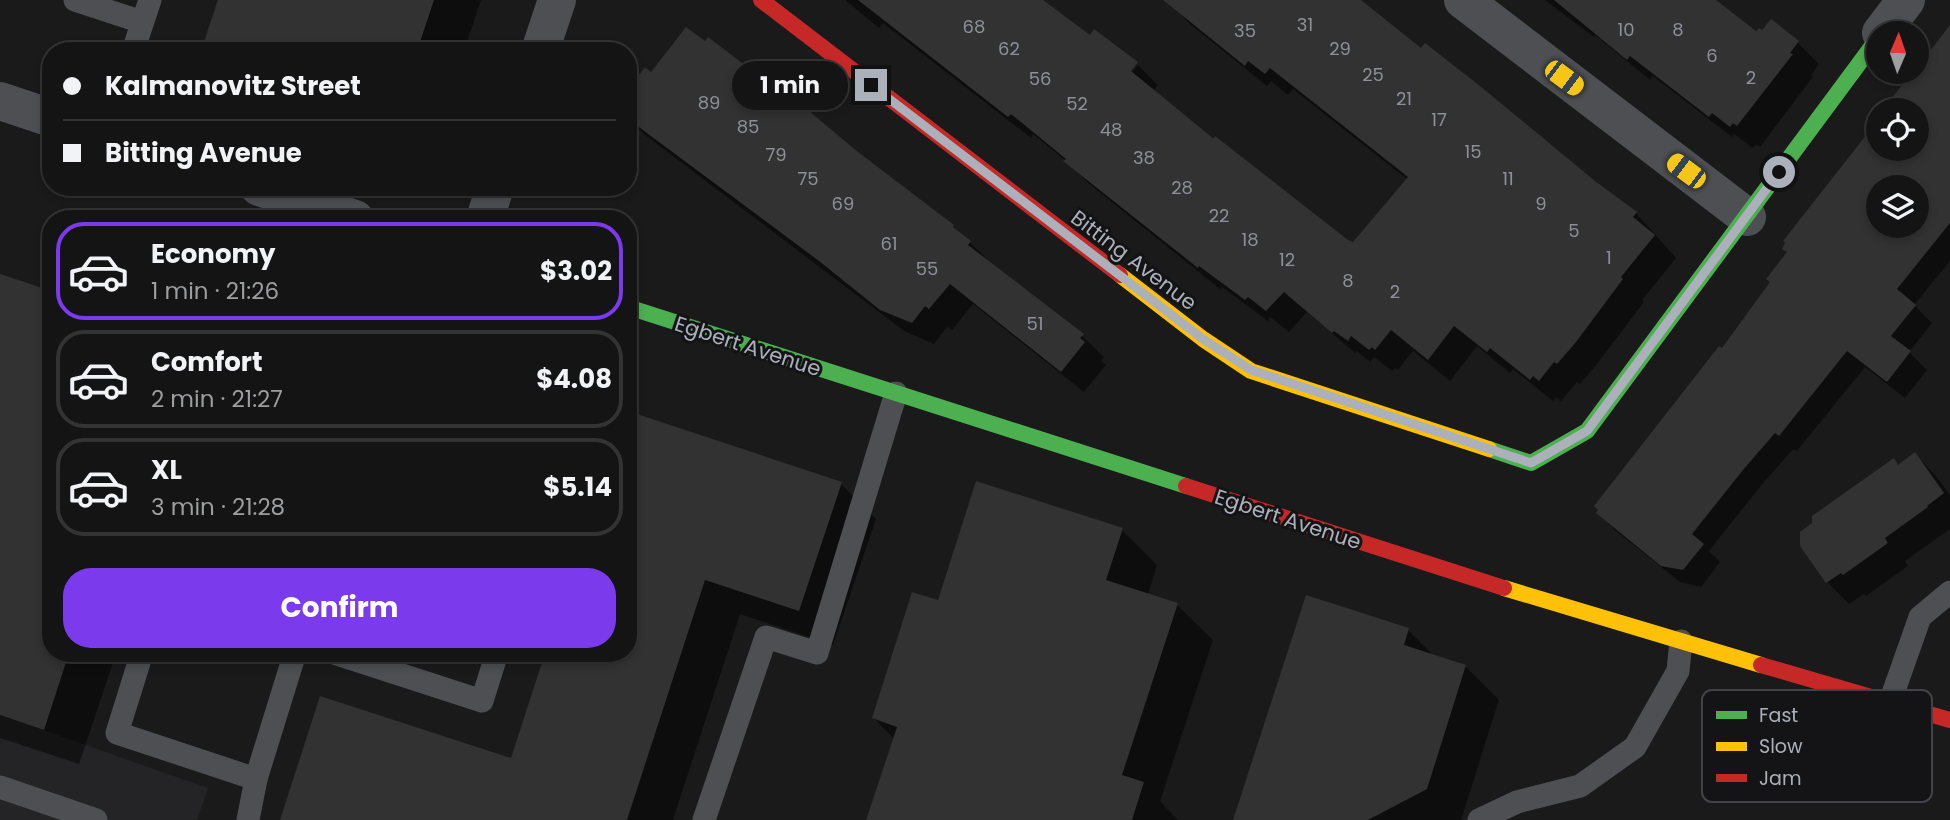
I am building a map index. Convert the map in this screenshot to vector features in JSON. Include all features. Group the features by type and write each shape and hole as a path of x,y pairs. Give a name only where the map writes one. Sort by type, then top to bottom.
{"street":[{"path":"543,42 557,0"},
{"name":"Bitting Avenue","path":"761,0 1203,339 1251,370 1531,463 1587,431 1747,217"},
{"path":"1463,0 1747,217 1866,54"},
{"path":"1890,21 1906,0"},
{"path":"0,101 42,115"},
{"path":"276,201 316,210"},
{"name":"Egbert Avenue","path":"637,310 1567,608 1849,690"},
{"name":"Egbert Avenue","path":"1932,715 1950,720"}],"lane":[{"path":"75,0 142,22"},
{"path":"136,42 150,0"},
{"path":"704,820 766,637 817,653 897,393"},
{"path":"1894,690 1920,617 1950,592"},
{"path":"1479,820 1517,802 1580,786 1635,747 1678,671 1681,641"},
{"path":"139,662 117,733 256,779"},
{"path":"248,820 256,779 292,662"},
{"path":"362,662 482,701 494,662"},
{"path":"0,787 96,820"}],"shaded area":[{"path":"0,715 208,788 197,820 0,820"}],"building":[{"path":"218,0 434,0 420,42 204,42"},
{"path":"858,0 1043,0 1090,35 1094,29 1138,62 1131,71 1214,139 1215,136 1353,242 1408,177 1270,68 1265,74 1248,61 1245,66 1163,0 1361,0 1421,48 1425,43 1480,86 1595,181 1637,212 1633,217 1655,235 1621,277 1623,279 1576,342 1557,364 1554,362 1539,381 1533,376 1530,380 1490,348 1487,352 1454,326 1428,360 1391,330 1375,350 1372,347 1369,350 1351,336 1348,341 1334,331 1332,333 1284,292 1266,311 1248,297 1245,300 1199,266 1198,268 1063,161 1066,159 1011,114 1008,117"},
{"path":"1554,0 1716,0 1756,31 1759,28 1762,30 1771,19 1799,41 1790,53 1793,54 1737,126 1733,123 1730,127 1712,113 1709,117 1630,56 1627,60"},
{"path":"1950,25 1950,223 1897,289 1916,305 1891,336 1911,351 1887,382 1847,351 1779,436 1775,433 1692,534 1704,544 1683,570 1661,566 1596,513 1598,510 1594,506 1719,346 1722,348 1770,282 1766,279 1787,252 1782,249 1785,243 1783,241 1866,135 1866,161 1929,161 1929,98 1892,98 1903,84 1929,84 1929,52"},
{"path":"686,27 705,41 708,37 775,88 778,85 858,152 954,225 953,227 971,241 968,245 1084,334 1080,338 1085,342 1061,372 950,284 929,309 925,306 912,323 880,310 819,261 637,126 637,77 645,67 651,72"},
{"path":"0,274 42,288 42,662 66,662 44,730 0,715"},
{"path":"637,414 842,482 799,611 705,580 627,820 280,820 320,696 511,758 542,662 637,662"},
{"path":"1915,452 1944,493 1885,538 1888,543 1843,575 1841,573 1826,583 1800,546 1800,532 1812,523 1812,516 1894,458 1898,465"},
{"path":"976,481 1123,528 1106,580 1178,603 1122,775 1144,782 1132,820 866,820 897,727 872,718 912,592 938,600"},
{"path":"1306,595 1409,628 1404,645 1466,665 1427,789 1368,820 1233,820"}],"traffic: fast":[{"path":"1489,449 1531,463 1587,431 1866,54"},
{"path":"637,310 1186,486"}],"traffic: slow":[{"path":"1120,275 1203,339 1251,371 1489,449"},
{"path":"1504,588 1761,665"}],"traffic: jam":[{"path":"761,0 1120,275"},
{"path":"1186,486 1504,588"},
{"path":"1761,665 1847,690"},
{"path":"1932,715 1950,720"}],"route":[{"path":"871,85 1203,339 1251,370 1531,463 1587,431 1779,172"}]}
